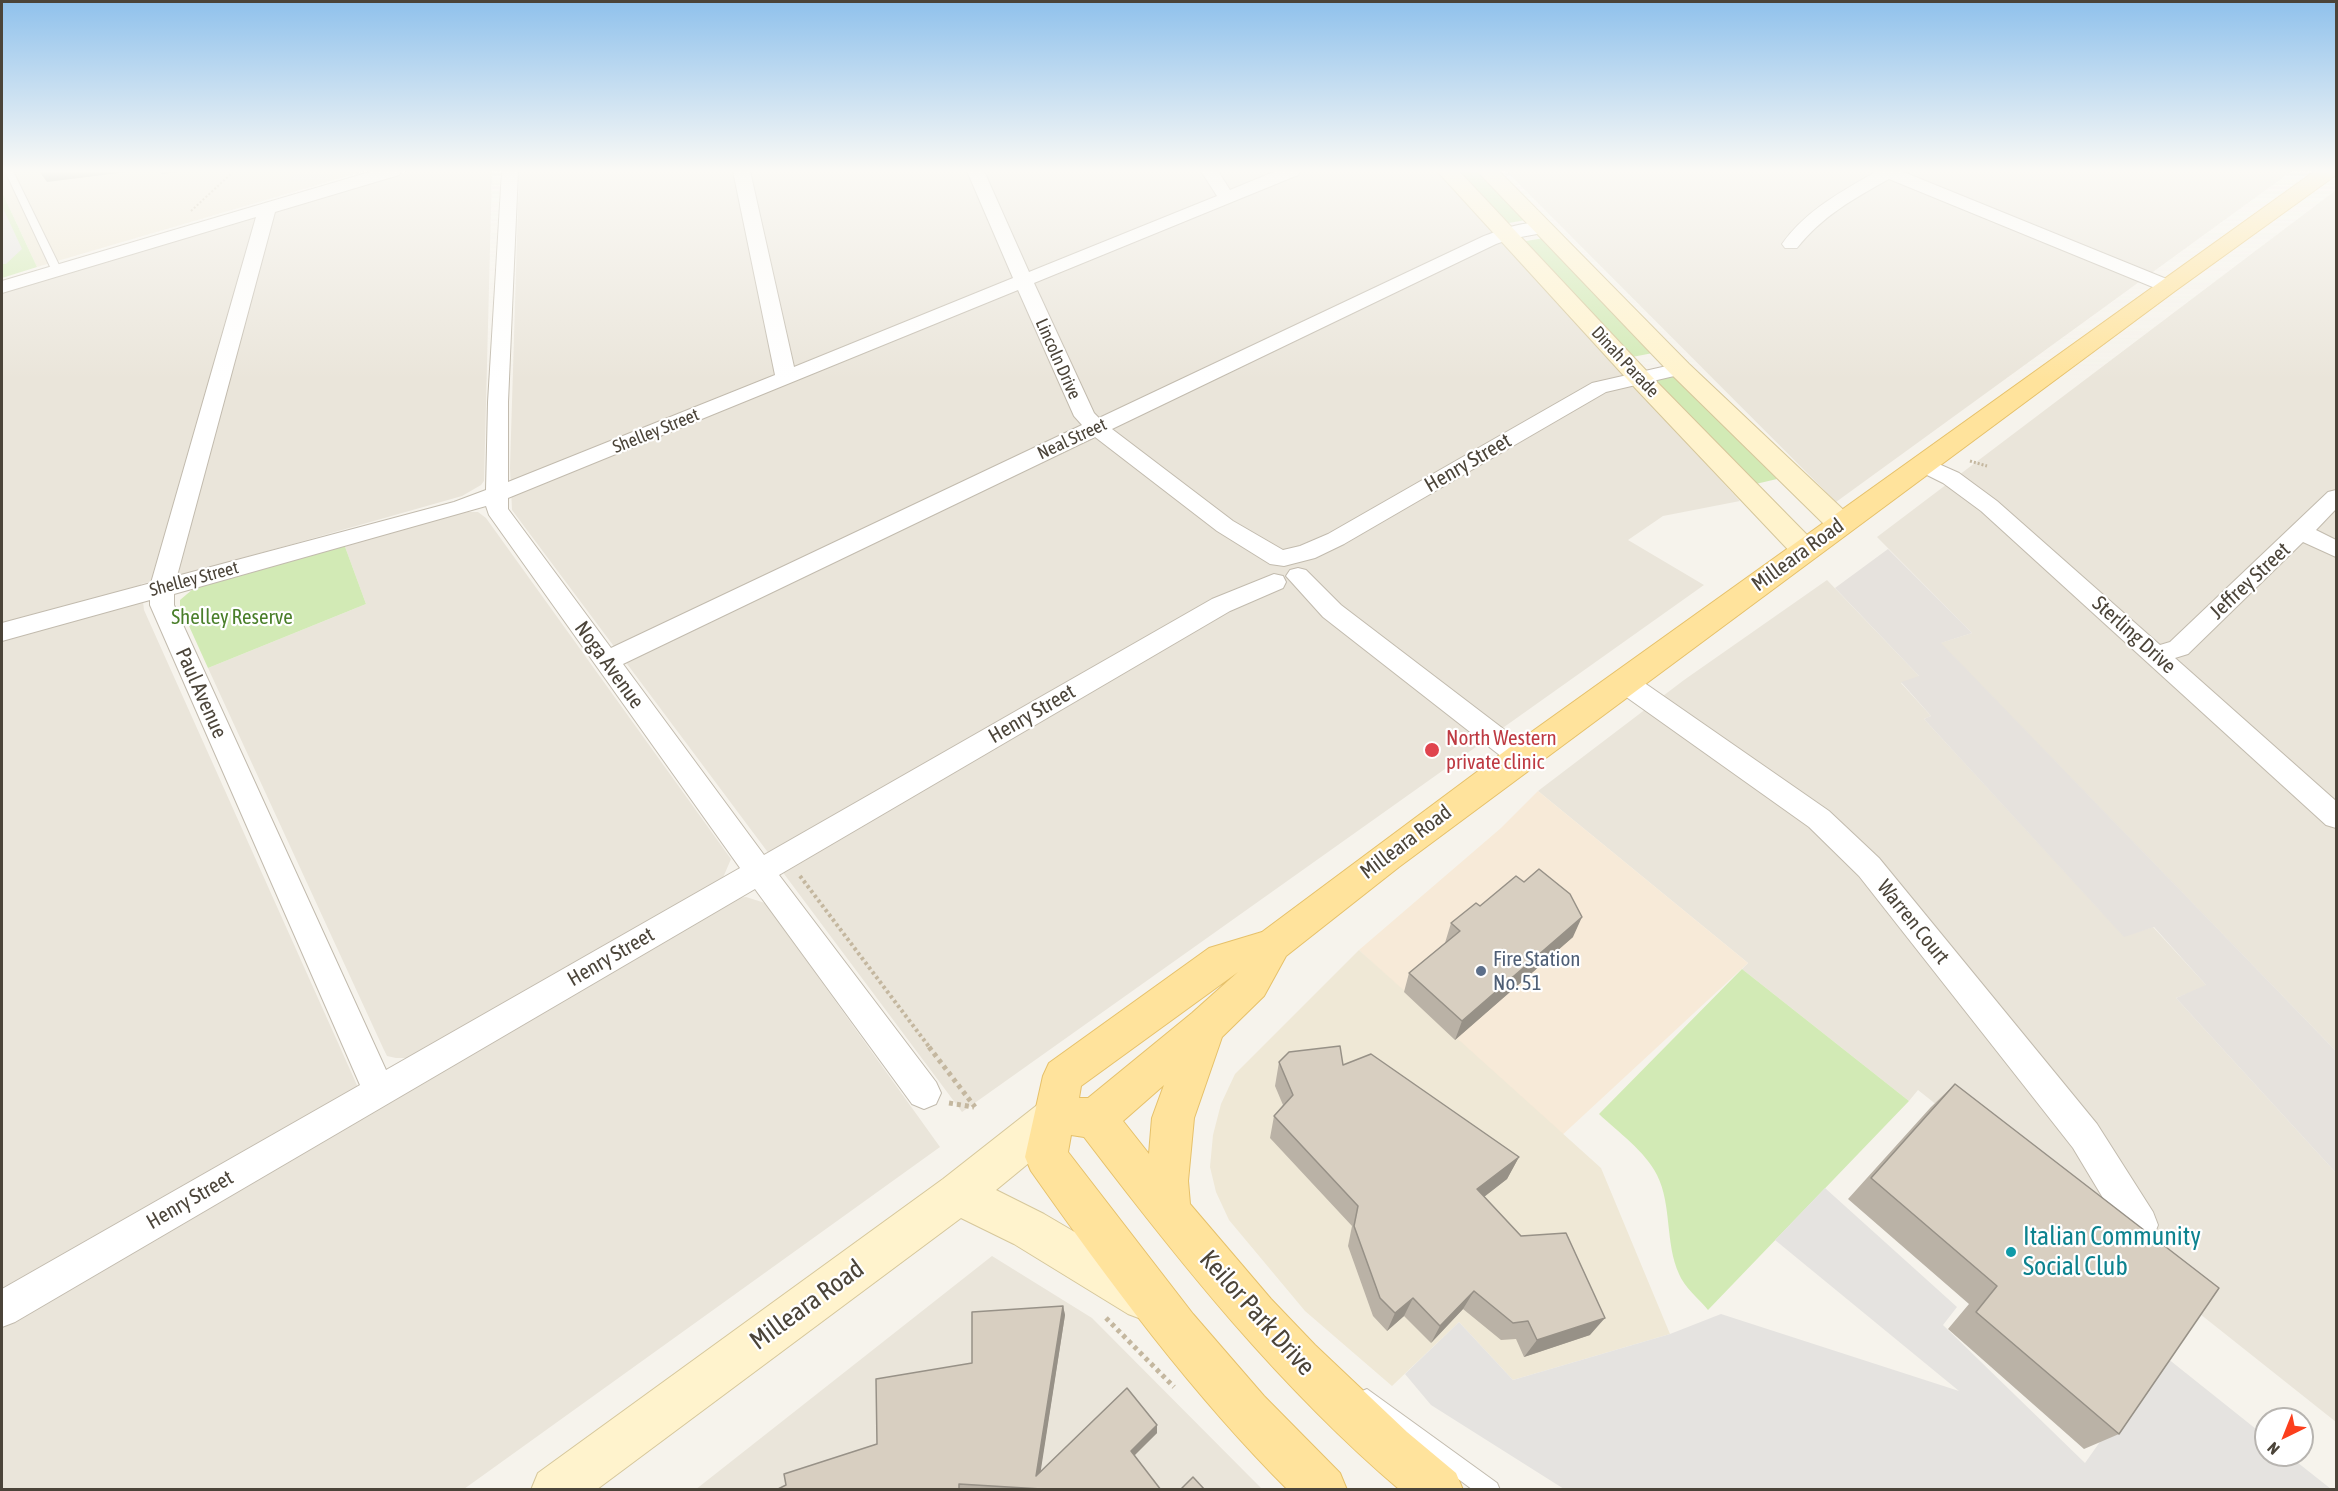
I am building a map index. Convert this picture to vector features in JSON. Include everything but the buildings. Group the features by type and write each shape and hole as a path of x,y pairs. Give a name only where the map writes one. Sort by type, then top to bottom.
{"main road":[{"name":"Milleara Road","path":"1273,945 1251,984 1206,1026 1075,1117 1064,1076 1222,960 1273,945 1386,857 1521,757 2231,241"},
{"path":"1169,1210 1167,1181 1173,1118 1206,1026"},
{"path":"1075,1117 1046,1157 1161,1308 1276,1444 1323,1490"},
{"name":"Keilor Park Drive","path":"1075,1117 1169,1210 1252,1311 1301,1366 1351,1415 1439,1490"}],"street":[{"path":"2,287 158,241"},
{"name":"Paul Avenue","path":"258,241 162,587 162,605 379,1090"},
{"name":"Noga Avenue","path":"506,241 498,402 497,510 924,1093"},
{"path":"756,241 786,377"},
{"name":"Lincoln Drive","path":"1005,241 1079,405 1096,427 1225,526 1249,549 1332,610 1521,757"},
{"name":"Shelley Street","path":"2,632 459,507 497,494 1122,241"},
{"name":"Neal Street","path":"606,661 1492,241"},
{"name":"Dinah Parade","path":"1512,241 1634,372 1805,550"},
{"name":"Dinah Parade","path":"1554,241 1674,363 1841,524"},
{"path":"1791,244 1793,241"},
{"path":"2056,241 2167,286"},
{"name":"Henry Street","path":"2,1309 1280,571 1313,556 1336,539 1599,387 1634,372 1674,363"},
{"name":"Sterling Drive","path":"1923,464 1951,478 1989,506 2337,817"},
{"name":"Jeffrey Street","path":"2156,655 2179,648 2337,497"},
{"path":"2301,532 2337,549"},
{"name":"Warren Court","path":"1624,682 1784,793 1819,819 1861,858 2085,1136 2140,1225"},
{"name":"Milleara Road","path":"555,1490 958,1194 1075,1117"},
{"path":"958,1194 1029,1229 1161,1308"}],"lane":[{"path":"42,241 57,271"},
{"path":"1301,1366 1374,1403 1490,1490"}],"path":[{"path":"1970,461 1988,466"},
{"path":"798,873 975,1107"},
{"path":"1099,1311 1178,1390"}],"shaded area":[{"path":"2,241 18,241 22,249 6,264 2,264"},
{"path":"25,241 127,241 37,267"},
{"path":"175,241 490,241 484,481 481,485 462,496 194,572 141,584 144,610 369,1112 738,898 746,897 765,903 940,1147 464,1489 2,1490 2,292"},
{"path":"517,241 1502,241 1740,501 1663,516 1628,540 1704,585 962,1112 512,510 510,468"},
{"path":"1575,241 2196,241 1836,502"},
{"path":"2269,241 2336,241 2336,1051 1940,643 1972,633 1877,537"},
{"path":"478,512 486,518 731,859 722,880 409,1058 396,1058 387,1056 384,1050 208,668 366,604 344,544 453,514"},
{"path":"1888,549 1972,633 1941,643 2336,1051 2336,1173 2176,998 2206,985 2154,927 2124,937 1924,719 1931,716 1901,682 1919,676 1835,588"},
{"path":"1827,580 1920,677 1901,683 1931,716 1924,719 2124,936 2153,927 2207,986 2176,998 2336,1173 2336,1422 1918,1090 1909,1101 1742,969 1748,963 1538,791 1684,680"},
{"path":"1538,791 1748,963 1559,1138 1359,950 1501,828"},
{"path":"1359,950 1601,1168 1670,1334 1513,1380 1459,1322 1392,1386 1305,1311 1229,1220 1216,1192 1210,1167 1213,1135 1221,1104 1235,1074"},
{"path":"1825,1188 1957,1307 1943,1325 2085,1463 2162,1354 2254,1427 2254,1467 2303,1467 2331,1489 1564,1489 1431,1405 1405,1374 1459,1322 1513,1380 1670,1334 1721,1314 1959,1391 1775,1240"},
{"path":"992,1256 1092,1318 1262,1489 695,1490"}],"green space":[{"path":"2,241 25,241 37,267 2,278"},
{"path":"1546,241 1653,353 1627,358 1520,242"},
{"path":"1677,376 1777,479 1747,486 1649,381"},
{"name":"Shelley Reserve","path":"344,544 366,604 208,668 180,606 180,600 193,589"},
{"path":"1742,969 1909,1101 1708,1310 1679,1274 1672,1250 1662,1187 1652,1166 1599,1114"}],"place":[{"name":"North Western private clinic","path":"1432,750"},
{"name":"Fire Station No. 51","path":"1481,971"},
{"name":"Italian Community Social Club","path":"2011,1252"}]}
